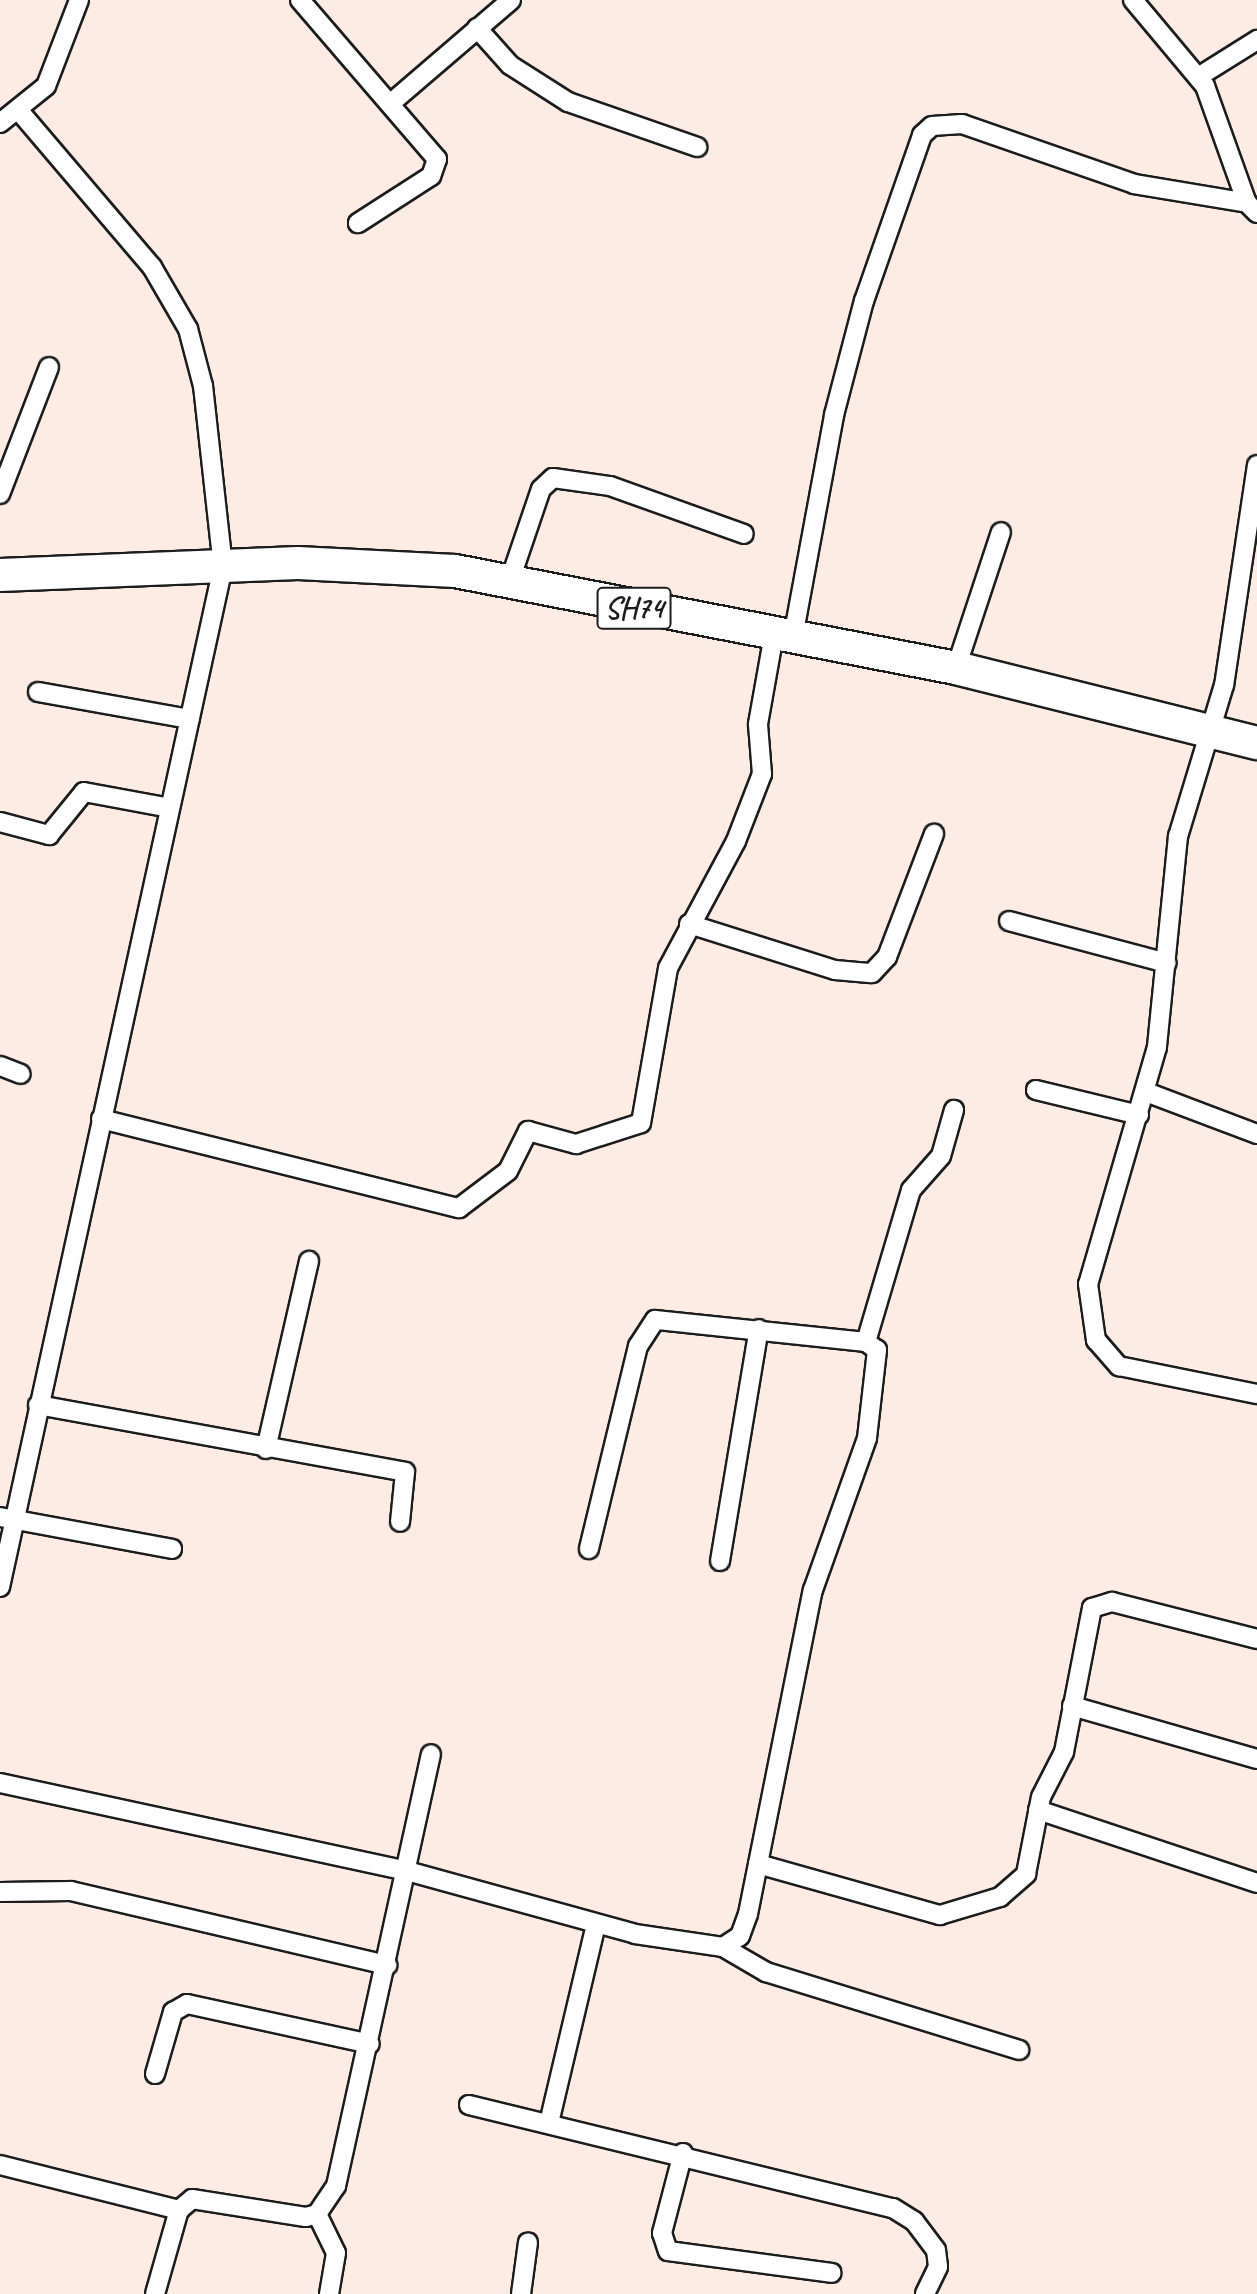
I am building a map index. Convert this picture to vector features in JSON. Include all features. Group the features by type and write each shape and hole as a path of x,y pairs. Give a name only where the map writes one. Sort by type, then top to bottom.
{"highway":[{"name":"SH74","path":"0,575 359,562 510,580 956,668 1257,743"}],"street":[{"path":"0,123 21,113 62,56 79,0"},
{"path":"300,0 435,152 436,168 358,223"},
{"path":"391,103 511,0"},
{"path":"1133,0 1198,77 1252,208"},
{"path":"477,28 510,65 568,102 697,147"},
{"path":"1198,77 1257,40"},
{"path":"0,1587 7,1518 38,1405 223,567 203,386 188,329 152,267 21,113"},
{"path":"101,1119 467,1206 508,1171 528,1131 576,1144 641,1123 660,996 689,924 736,841 762,774 758,724 783,636 838,401 922,135 932,126 962,124 1134,184 1252,208"},
{"path":"0,494 49,367"},
{"path":"1256,477 1229,657 1178,836 1167,963 1146,1092 1094,1249 1088,1309 1096,1340 1119,1366 1257,1394"},
{"path":"510,580 541,489 553,478 610,486 744,534"},
{"path":"956,668 1001,532"},
{"path":"0,568 38,574"},
{"path":"38,692 190,719"},
{"path":"0,822 49,835 84,792 170,808"},
{"path":"689,924 835,970 872,973 887,957 934,834"},
{"path":"1009,921 1167,963"},
{"path":"0,1066 21,1074"},
{"path":"1036,1090 1139,1115"},
{"path":"1146,1092 1257,1134"},
{"path":"866,1342 911,1190 941,1156 954,1110"},
{"path":"266,1449 309,1261"},
{"path":"589,1549 646,1327 670,1319 866,1342 881,1364 877,1391 813,1590 758,1864 740,1936 723,1947"},
{"path":"720,1561 759,1329"},
{"path":"38,1405 405,1472 400,1522"},
{"path":"7,1518 172,1549"},
{"path":"758,1864 954,1914 1016,1889 1026,1874 1038,1810 1064,1752 1088,1618 1101,1600 1257,1639"},
{"path":"1072,1706 1257,1759"},
{"path":"317,2214 336,2186 370,2044 431,1754"},
{"path":"0,1783 407,1871 596,1924 723,1947 766,1972 1019,2050"},
{"path":"1038,1810 1257,1883"},
{"path":"0,1892 71,1891 387,1965"},
{"path":"549,2123 596,1924"},
{"path":"155,2074 173,2012 187,2004 370,2044"},
{"path":"469,2105 683,2153 893,2208 914,2221 936,2250 938,2267 925,2294"},
{"path":"683,2153 662,2233 668,2251 832,2273"},
{"path":"0,2165 179,2210 211,2196 317,2214"},
{"path":"155,2294 179,2210"},
{"path":"317,2214 336,2253 329,2294"},
{"path":"521,2294 528,2242"}]}
